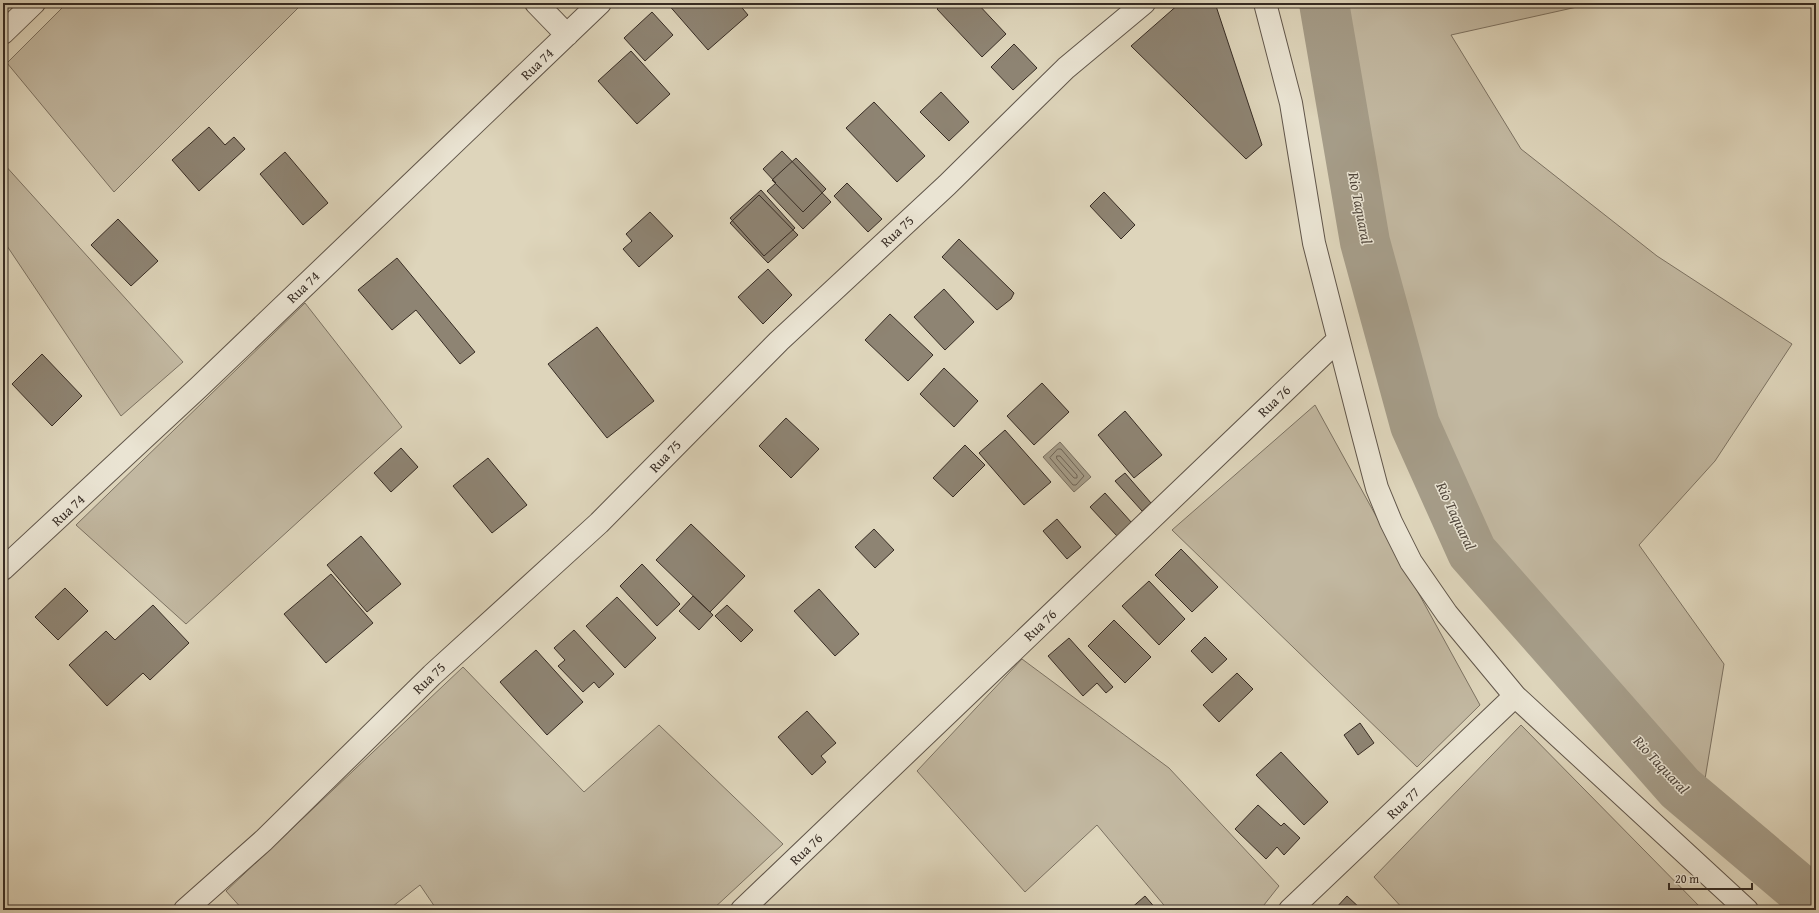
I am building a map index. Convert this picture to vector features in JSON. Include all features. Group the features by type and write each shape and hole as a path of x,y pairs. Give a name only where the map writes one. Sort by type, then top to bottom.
{"street":[{"path":"3,33 34,3"},
{"path":"536,3 567,35"},
{"name":"Rua 74","path":"3,569 199,387 600,3"},
{"name":"Rua 75","path":"185,910 264,840 432,675 599,523 779,341 947,185 1066,68 1144,3"},
{"path":"1265,3 1291,103 1314,243 1338,340 1377,488 1404,549 1411,562 1447,614 1515,696 1746,910"},
{"name":"Rua 76","path":"742,910 1338,340"},
{"name":"Rua 77","path":"1290,910 1515,696"}],"shaded area":[{"path":"67,3 303,3 114,192 7,63"},
{"path":"1339,3 1610,3 1577,7 1451,35 1521,149 1657,256 1792,344 1715,461 1639,545 1724,664 1705,779 1618,699 1484,543 1418,417"},
{"path":"3,163 183,362 121,416 3,240"},
{"path":"305,303 402,427 186,624 76,525"},
{"path":"1315,405 1480,705 1417,767 1172,530"},
{"path":"1022,659 1169,768 1279,886 1260,910 1168,910 1097,825 1025,892 917,771"},
{"path":"463,667 584,792 659,725 783,844 712,910 437,910 420,885 388,910 243,910 226,891"},
{"path":"1521,725 1703,910 1404,910 1374,877"}],"water":[{"path":"1060,442 1091,477 1074,492 1043,457"}],"building":[{"path":"667,3 738,3 748,15 708,50"},
{"path":"943,3 977,3 1006,34 982,57 937,9"},
{"path":"1180,3 1215,3 1262,145 1246,159 1131,46"},
{"path":"652,12 673,35 645,61 624,38"},
{"path":"1014,44 1037,68 1013,90 991,67"},
{"path":"631,51 670,94 637,124 598,81"},
{"path":"941,92 969,122 949,141 920,112"},
{"path":"874,102 925,156 897,182 846,128"},
{"path":"209,127 225,145 234,137 245,149 199,191 172,160"},
{"path":"782,151 831,202 803,229 767,191 776,183 763,169"},
{"path":"285,152 328,203 303,225 260,174"},
{"path":"796,158 826,189 803,212 772,180"},
{"path":"847,183 882,219 868,232 834,196"},
{"path":"761,190 795,228 764,256 730,218"},
{"path":"1104,192 1135,225 1121,239 1090,206"},
{"path":"759,195 798,235 768,263 730,223"},
{"path":"650,212 673,236 639,267 623,249 632,241 626,234"},
{"path":"118,219 158,261 131,286 91,245"},
{"path":"959,239 1014,293 1011,299 997,310 942,257"},
{"path":"397,258 475,352 460,364 416,310 392,330 358,290"},
{"path":"768,269 792,295 763,324 738,297"},
{"path":"944,289 974,322 945,350 914,317"},
{"path":"890,314 933,355 908,381 865,340"},
{"path":"597,327 654,401 607,438 548,364"},
{"path":"42,354 82,396 52,426 12,384"},
{"path":"944,368 978,401 954,427 920,394"},
{"path":"1042,383 1069,412 1034,445 1007,416"},
{"path":"1125,411 1162,455 1134,478 1098,435"},
{"path":"786,418 819,449 791,478 759,446"},
{"path":"1005,430 1051,482 1024,505 979,453"},
{"path":"965,445 985,465 953,497 933,478"},
{"path":"401,448 418,467 391,492 374,473"},
{"path":"488,458 527,505 492,533 453,486"},
{"path":"1125,473 1151,503 1142,511 1115,481"},
{"path":"1105,493 1132,523 1117,536 1090,507"},
{"path":"1057,519 1081,547 1067,559 1043,531"},
{"path":"691,524 745,576 710,612 656,560"},
{"path":"874,529 894,550 875,568 855,547"},
{"path":"361,536 401,584 367,612 327,565"},
{"path":"1181,549 1218,587 1192,612 1155,575"},
{"path":"642,564 680,604 657,626 620,586"},
{"path":"331,574 373,623 326,663 284,614"},
{"path":"1149,581 1185,619 1159,645 1122,606"},
{"path":"65,588 88,611 58,640 35,617"},
{"path":"819,589 859,634 835,656 794,611"},
{"path":"693,596 713,615 699,630 679,611"},
{"path":"617,597 656,638 625,668 586,626"},
{"path":"153,605 189,643 150,680 143,673 107,706 69,665 106,631 115,640"},
{"path":"727,605 753,630 741,642 715,616"},
{"path":"1114,620 1151,657 1125,683 1088,646"},
{"path":"574,630 614,674 599,688 594,682 583,692 558,666 565,660 554,648"},
{"path":"1205,637 1227,659 1212,673 1191,651"},
{"path":"1069,638 1113,687 1106,693 1097,683 1083,696 1048,656"},
{"path":"536,650 583,702 547,735 500,682"},
{"path":"1237,673 1253,689 1219,722 1203,705"},
{"path":"807,711 836,743 821,756 826,762 812,775 778,737"},
{"path":"1360,723 1374,743 1358,755 1344,735"},
{"path":"1281,752 1328,802 1304,825 1256,775"},
{"path":"1258,805 1281,826 1284,823 1300,838 1284,855 1277,847 1266,859 1235,829"},
{"path":"1145,896 1157,910 1129,910"},
{"path":"1347,896 1362,910 1334,910"}],"waterway":[{"name":"Rio Taquaral","path":"1324,3 1365,242 1415,425 1472,552 1680,788 1816,903"}]}
